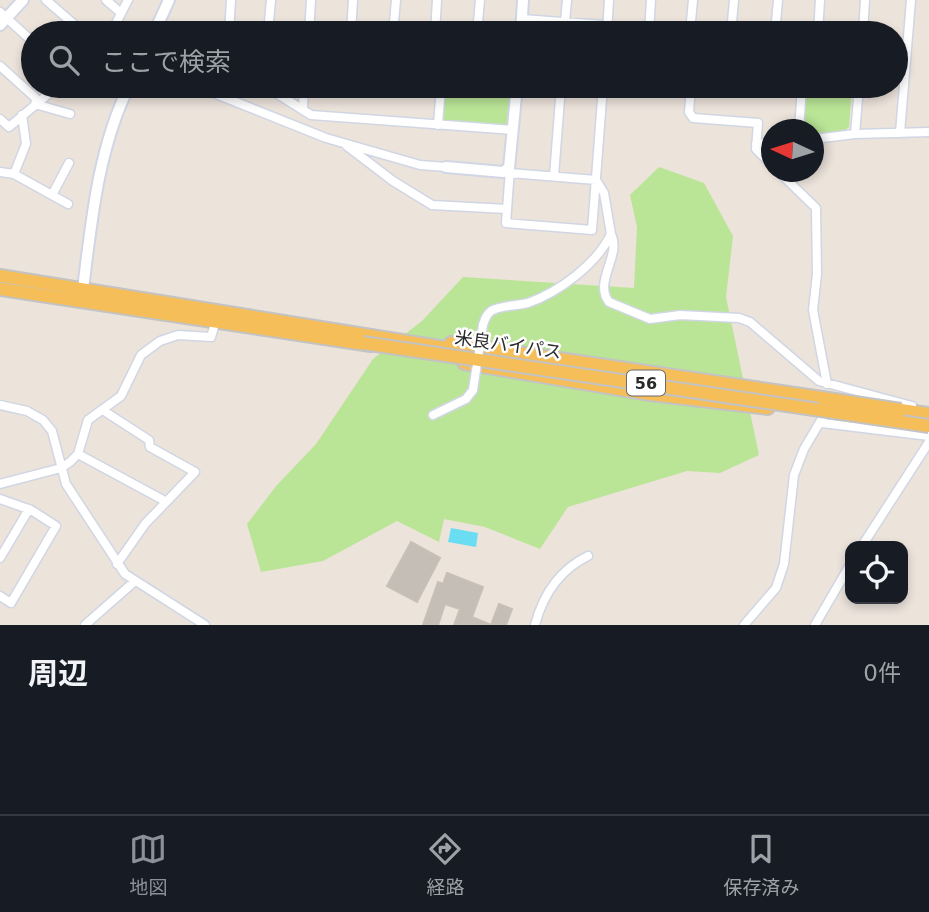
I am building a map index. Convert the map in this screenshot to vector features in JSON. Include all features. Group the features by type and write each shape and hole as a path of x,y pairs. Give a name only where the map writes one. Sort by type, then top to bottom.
{"main road":[{"name":"56","path":"0,276 82,295"},
{"name":"56","path":"0,289 82,295"},
{"name":"米良バイパス","path":"82,295 929,425"},
{"name":"米良バイパス","path":"363,338 458,350 929,425"},
{"path":"363,338 929,414"},
{"path":"363,338 585,384 818,418 897,426 929,425"}],"street":[{"path":"21,33 2,18 23,0"},
{"path":"46,0 70,21"},
{"path":"106,0 121,13"},
{"path":"117,21 128,0"},
{"path":"159,21 169,0"},
{"path":"230,21 231,0"},
{"path":"269,21 271,0"},
{"path":"310,21 311,0"},
{"path":"352,21 354,0"},
{"path":"394,21 396,0"},
{"path":"436,21 437,0"},
{"path":"478,21 480,0"},
{"path":"523,0 522,19 544,21"},
{"path":"565,21 567,0"},
{"path":"608,21 610,0"},
{"path":"650,21 651,0"},
{"path":"691,21 693,0"},
{"path":"733,21 734,0"},
{"path":"776,21 778,0"},
{"path":"819,21 820,0"},
{"path":"864,21 865,0"},
{"path":"908,36 911,0"},
{"path":"0,66 21,86"},
{"path":"33,98 70,114"},
{"path":"0,119 9,127 42,98"},
{"path":"82,295 102,162 112,125 124,98"},
{"path":"223,98 342,142 420,165 503,172 509,169 511,160"},
{"path":"284,98 312,115 513,131"},
{"path":"303,110 304,98"},
{"path":"438,125 440,98"},
{"path":"516,98 506,223 592,230 602,98"},
{"path":"554,176 560,98"},
{"path":"690,98 689,112 693,118 758,123 756,149 761,154"},
{"path":"800,119 801,98"},
{"path":"855,134 858,98"},
{"path":"900,133 903,98"},
{"path":"14,174 26,144 22,115"},
{"path":"824,138 929,132"},
{"path":"342,142 393,181 432,205 507,209"},
{"path":"756,144 761,144"},
{"path":"52,195 69,163"},
{"path":"0,172 14,174 68,204"},
{"path":"510,173 596,180"},
{"path":"596,180 604,193 614,250 604,286 605,297 609,302 650,319 680,315 739,318 750,322 827,384 929,408"},
{"path":"790,182 817,208 817,274 813,310 827,384"},
{"path":"433,415 467,399 473,390 486,316 493,310 526,303 546,295 598,255 611,234"},
{"path":"0,484 61,468 78,454 88,420 104,411 121,396 141,355 160,341 178,335 211,337 216,315"},
{"path":"744,625 776,588 784,564 794,475 818,418 836,387"},
{"path":"0,405 14,406 43,420 52,431 66,484 117,564 135,581 205,625"},
{"path":"104,411 149,440 150,447 195,472 165,501 117,564"},
{"path":"818,418 929,439 865,541"},
{"path":"78,454 165,501"},
{"path":"0,499 29,509 56,526 11,603 0,596"},
{"path":"0,558 29,509"},
{"path":"535,625 554,583 568,568 587,556"},
{"path":"815,625 845,574"},
{"path":"85,625 135,581"}],"green space":[{"path":"444,98 510,98 509,124 505,127 445,122 442,117"},
{"path":"804,98 851,98 849,127 844,131 824,134 824,119 803,119"},
{"path":"659,167 704,183 733,236 726,297 759,455 720,473 687,471 568,507 540,549 485,527 444,519 439,542 397,521 323,561 261,572 247,524 277,485 316,444 373,359 422,321 463,277 634,288 637,227 630,195"}],"water":[{"path":"451,528 478,533 476,547 448,542"}],"building":[{"path":"411,542 440,558 417,602 387,586"},
{"path":"447,573 483,587 472,617 491,625 454,625 460,609 445,604 438,625 423,625 438,582 443,584"},
{"path":"499,604 512,609 506,625 491,625"}]}
